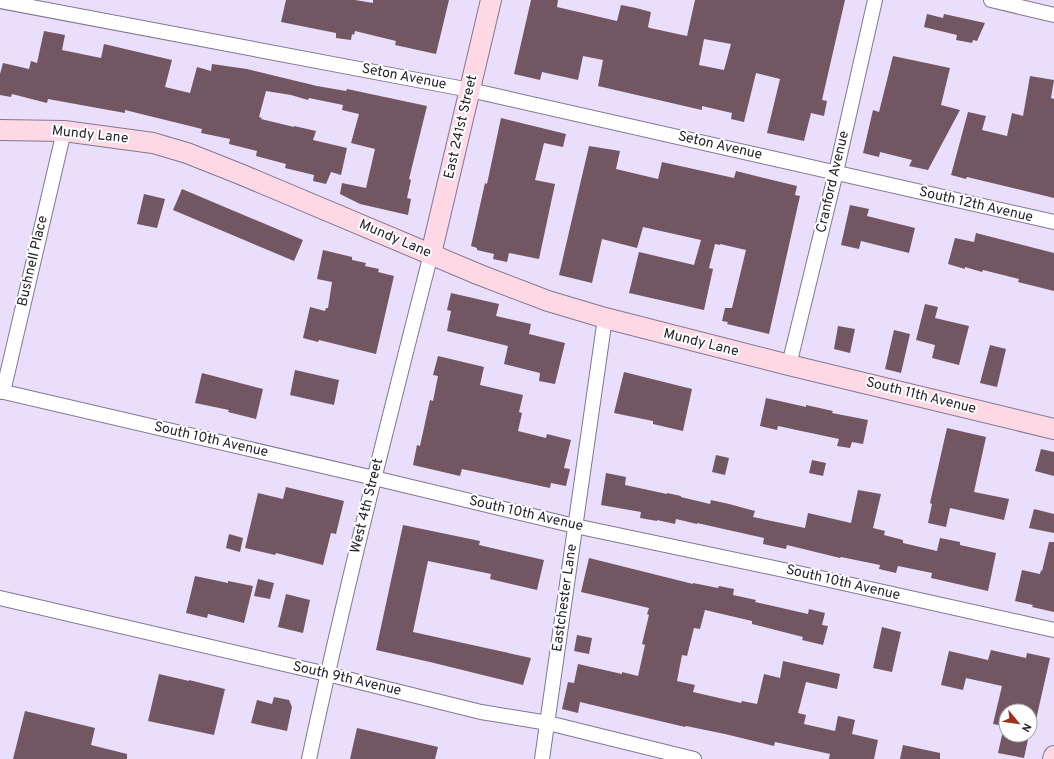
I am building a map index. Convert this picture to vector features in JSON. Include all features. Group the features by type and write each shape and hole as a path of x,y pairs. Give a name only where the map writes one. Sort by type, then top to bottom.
{"street":[{"name":"East 241st Street","path":"431,254 491,0"},
{"name":"Cranford Avenue","path":"789,365 876,0"},
{"name":"Seton Avenue","path":"0,1 470,90 899,187"},
{"path":"996,1 1054,15"},
{"name":"Mundy Lane","path":"0,130 64,131 153,143 187,153 548,301 605,318 789,365"},
{"name":"Bushnell Place","path":"2,392 64,131"},
{"name":"South 12th Avenue","path":"899,187 1054,222"},
{"name":"West 4th Street","path":"308,759 374,478 431,254"},
{"name":"Eastchester Lane","path":"542,759 605,318"},
{"name":"South 11th Avenue","path":"789,365 1054,429"},
{"name":"South 10th Avenue","path":"2,392 575,526 798,573 1054,630"},
{"name":"South 9th Avenue","path":"0,598 327,674 481,712 548,723 694,759"}],"building":[{"path":"286,0 355,0 373,3 373,0 449,0 436,54 395,45 396,41 355,31 354,35 352,34 351,40 336,38 336,33 281,22"},
{"path":"531,0 558,0 557,7 617,21 621,5 636,8 651,12 648,27 687,36 695,0 845,0 822,100 827,101 824,116 811,113 804,141 767,133 780,79 756,73 744,122 731,119 732,113 702,106 702,110 598,86 603,60 583,56 578,80 542,72 540,80 514,74","holes":["704,39 731,44 724,70 699,65"]},
{"path":"927,14 943,18 944,14 985,23 977,41 973,40 972,43 956,40 957,35 924,27"},
{"path":"44,31 65,35 62,50 101,58 104,44 172,60 165,87 190,93 197,67 211,71 212,64 247,69 317,86 346,91 347,89 427,106 409,179 411,180 407,198 411,199 408,215 360,204 340,194 342,183 366,188 375,149 351,143 359,114 342,110 343,105 309,98 308,100 291,95 266,91 259,117 262,118 261,119 316,131 313,140 347,148 341,175 331,172 326,184 313,181 314,175 285,168 286,164 256,156 257,151 229,144 230,139 201,133 202,129 125,110 125,113 48,99 47,103 12,94 11,97 0,95 0,74 3,63 29,69 31,61 37,63"},
{"path":"893,56 950,68 941,105 960,110 928,170 909,166 912,160 880,152 879,157 863,153 873,110 879,112"},
{"path":"1030,76 1054,80 1051,98 1054,99 1054,198 967,177 966,179 951,175 968,112 986,116 982,130 1007,136 1012,113 1023,116"},
{"path":"501,118 566,134 563,147 544,143 535,180 555,184 539,259 509,253 507,262 493,259 494,254 477,250 477,248 471,246 485,183 487,184"},
{"path":"589,146 620,151 616,169 658,179 662,162 734,178 736,171 797,186 795,195 800,196 769,334 727,324 728,322 722,321 725,308 732,308 746,250 715,244 709,268 713,269 704,310 629,293 639,252 694,265 701,240 643,227 637,248 602,239 592,283 559,275"},
{"path":"182,189 303,240 294,261 173,210"},
{"path":"144,194 165,199 157,228 137,224"},
{"path":"850,205 869,209 867,216 915,228 909,253 861,241 859,249 841,245"},
{"path":"976,233 1054,253 1054,291 1018,282 1019,279 983,270 982,272 965,267 965,269 948,264 955,238 974,242"},
{"path":"323,250 352,257 352,260 366,263 365,266 379,269 378,272 394,276 376,354 319,340 318,342 303,338 310,307 325,311 326,308 328,308 332,282 317,279"},
{"path":"451,293 499,304 496,316 531,324 529,334 565,343 555,384 539,381 540,373 504,364 508,346 447,331 451,311 447,310"},
{"path":"925,304 938,307 935,318 969,326 959,365 932,358 935,345 916,340"},
{"path":"838,326 855,329 850,353 834,349"},
{"path":"894,330 910,334 901,373 885,369"},
{"path":"990,345 1006,349 997,387 980,383"},
{"path":"438,356 484,367 480,385 523,395 519,412 522,413 518,431 546,438 547,434 571,440 564,468 570,469 566,486 551,483 550,488 462,469 460,476 413,465 417,445 420,446 430,400 433,401 438,376 433,375"},
{"path":"295,370 339,380 334,405 290,395"},
{"path":"624,372 692,389 683,431 653,424 653,421 614,413"},
{"path":"202,373 263,389 256,419 228,412 229,410 195,403"},
{"path":"766,398 806,407 806,405 833,411 832,413 868,420 863,444 852,442 850,448 837,446 839,439 778,426 777,430 760,426"},
{"path":"947,428 986,437 974,492 1009,499 1004,520 950,508 946,527 928,523 932,504 930,503"},
{"path":"1041,449 1054,452 1054,476 1035,471"},
{"path":"716,455 729,458 725,475 712,472"},
{"path":"812,460 826,463 823,476 809,473"},
{"path":"606,473 626,477 625,485 681,496 710,504 711,500 729,504 755,511 753,517 805,528 808,513 851,523 858,490 881,494 873,528 885,531 884,535 903,540 903,543 937,551 940,538 960,542 960,545 996,553 988,591 931,578 932,573 898,566 896,573 879,569 880,565 840,558 787,545 786,549 763,544 764,538 697,523 676,519 675,524 640,518 641,512 601,505"},
{"path":"286,487 344,501 336,534 331,533 323,565 276,553 275,555 245,548 258,493 283,499"},
{"path":"1034,509 1054,514 1054,533 1029,528"},
{"path":"403,525 480,541 479,545 544,560 537,590 490,579 491,574 428,561 413,632 531,658 523,685 376,650"},
{"path":"229,534 243,538 240,552 226,548"},
{"path":"1049,542 1054,542 1054,612 1015,601 1022,570 1040,574"},
{"path":"589,558 693,584 734,589 733,595 756,600 755,602 808,614 809,609 825,613 822,625 828,626 823,645 802,640 803,637 752,624 752,621 705,610 700,629 694,628 687,656 682,655 677,681 695,685 693,692 741,703 742,701 757,704 764,674 780,678 783,661 840,674 837,689 806,682 798,713 806,715 804,724 835,731 838,716 855,720 852,734 878,740 874,759 829,759 830,754 775,742 774,746 580,702 578,713 562,709 568,682 574,683 578,664 638,676 645,645 642,644 649,615 647,614 649,608 581,592"},
{"path":"195,576 228,583 228,581 253,586 244,623 208,614 207,618 186,613"},
{"path":"258,579 274,583 270,599 254,596"},
{"path":"286,594 310,600 303,633 278,627"},
{"path":"882,627 901,632 892,672 873,668"},
{"path":"577,635 592,638 589,654 574,651"},
{"path":"991,650 1026,658 1027,653 1050,658 1038,711 1038,703 998,703 998,725 993,724 1002,686 966,678 963,690 941,685 949,651 988,660"},
{"path":"159,674 225,689 214,735 148,721"},
{"path":"274,697 289,700 292,707 287,731 251,723 257,700 272,704"},
{"path":"25,711 95,728 91,745 127,754 127,759 13,759"},
{"path":"357,728 438,747 435,759 350,759"},
{"path":"1000,743 1027,743 1024,758 998,753"},
{"path":"903,745 940,753 940,759 900,759"}]}
